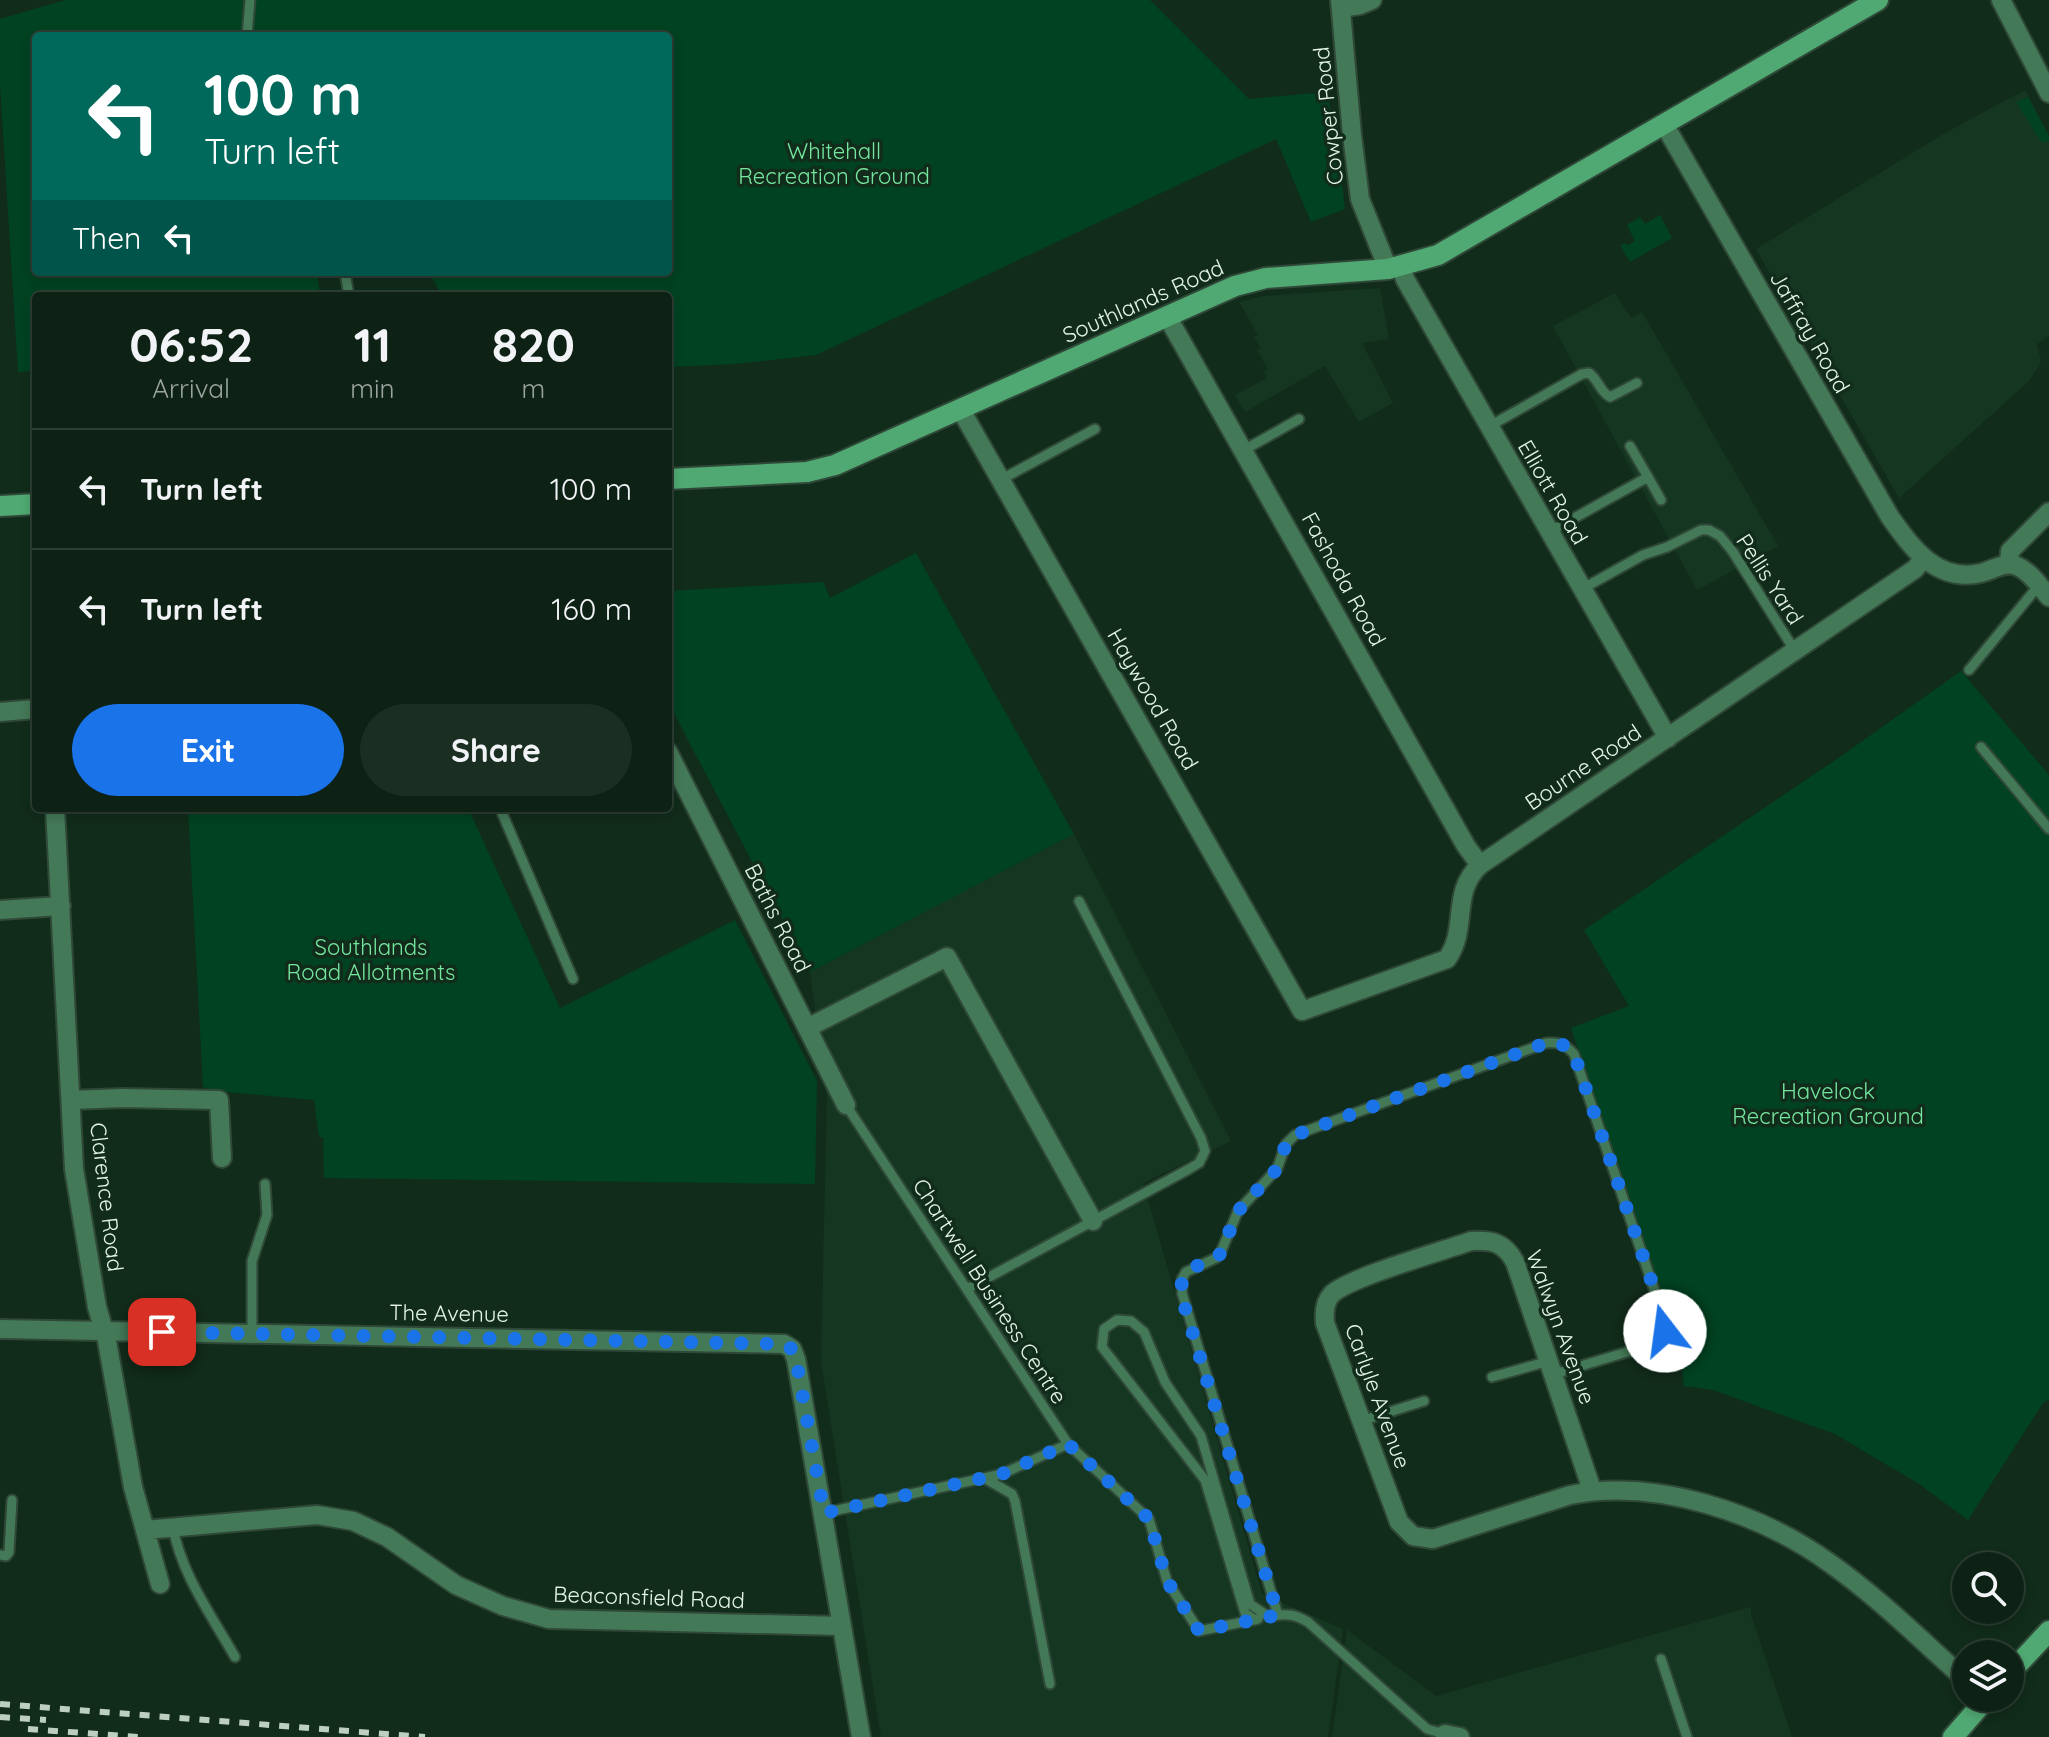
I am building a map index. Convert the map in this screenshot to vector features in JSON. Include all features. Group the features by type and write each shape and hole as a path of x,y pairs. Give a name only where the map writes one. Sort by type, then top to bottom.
{"street":[{"path":"1341,4 1360,5 1372,0"},
{"name":"Southlands Road","path":"672,479 807,472 835,465 1235,286 1266,278 1395,268 1438,255 1664,124 1851,7 1878,0"},
{"path":"2001,0 2049,93"},
{"name":"Cowper Road","path":"1341,4 1360,199 1395,268"},
{"name":"Jaffray Road","path":"1664,124 1890,517 1923,559"},
{"name":"Elliott Road","path":"1395,268 1405,279 1668,738"},
{"name":"Fashoda Road","path":"1167,316 1466,846 1480,865"},
{"name":"Haywood Road","path":"961,410 1302,1011"},
{"path":"0,506 32,504"},
{"path":"2009,564 2010,551 2049,512"},
{"path":"1923,559 1938,568 1967,575 2009,564 2030,574 2044,591"},
{"name":"Bourne Road","path":"1302,1011 1447,959 1456,942 1463,888 1469,875 1480,865 1915,569 1923,559"},
{"path":"0,712 32,709"},
{"name":"Baths Road","path":"672,760 846,1105"},
{"name":"Clarence Road","path":"55,812 74,1169 133,1487 160,1584"},
{"path":"0,910 61,906"},
{"path":"807,1028 947,957 1093,1221"},
{"path":"71,1100 219,1100 222,1158"},
{"name":"Walwyn Avenue","path":"1347,1284 1471,1241 1495,1242 1508,1250 1515,1262 1592,1490"},
{"name":"Carlyle Avenue","path":"1347,1284 1327,1301 1325,1323 1399,1522 1405,1530 1413,1536 1433,1539 1592,1490"},
{"name":"The Avenue","path":"0,1329 784,1344 792,1349 796,1359 824,1513"},
{"path":"1592,1490 1623,1489 1699,1502 1723,1509 1786,1537 1830,1563 1952,1668"},
{"path":"824,1513 861,1737"},
{"name":"Beaconsfield Road","path":"145,1530 317,1515 353,1521 387,1537 456,1585 503,1606 549,1619 842,1626"},
{"path":"2024,1658 2049,1631"},
{"path":"1953,1737 1974,1712"}],"lane":[{"path":"247,32 250,0"},
{"path":"1488,427 1582,374 1594,376 1610,397 1637,383"},
{"path":"1244,450 1299,419"},
{"path":"1000,480 1095,429"},
{"path":"1630,446 1661,500"},
{"path":"1549,532 1648,477"},
{"name":"Pellis Yard","path":"1582,589 1643,555 1701,530 1709,530 1720,536 1733,552 1795,651"},
{"path":"1969,670 2044,591"},
{"path":"1981,747 2049,829"},
{"path":"502,812 573,979"},
{"path":"967,1289 1199,1163 1205,1151 1079,901"},
{"path":"1273,1616 1182,1293 1181,1283 1186,1272 1220,1254 1238,1211 1277,1169 1286,1144 1295,1135 1546,1043 1559,1042 1574,1054 1665,1321 1665,1331 1657,1343 1552,1368 1492,1377"},
{"name":"Chartwell Business Centre","path":"846,1105 1068,1444 1149,1519 1167,1581 1199,1631 1255,1620"},
{"path":"252,1332 252,1261 267,1215 265,1184"},
{"path":"1273,1616 1250,1604 1201,1436 1165,1382 1144,1332 1131,1321 1117,1320 1104,1329 1102,1347 1205,1480 1245,1613 1255,1620 1297,1616 1308,1622 1427,1729 1452,1735"},
{"path":"1361,1421 1424,1401"},
{"path":"824,1513 1002,1474 1068,1444"},
{"path":"982,1478 1012,1494 1015,1501 1050,1684"},
{"path":"0,1555 6,1556 9,1552 12,1500"},
{"path":"173,1527 176,1546 188,1573 235,1657"},
{"path":"1661,1659 1687,1737"}],"shaded area":[{"path":"2025,90 2049,136 2049,336 2037,344 2041,362 2029,381 1899,498 1756,249 1945,133"},
{"path":"1380,288 1389,339 1362,343 1393,403 1359,422 1325,366 1245,412 1235,395 1267,378 1264,371 1268,369 1257,350 1261,348 1254,337 1258,335 1239,302 1264,296"},
{"path":"1615,293 1631,318 1642,312 1778,546 1697,590 1553,326"},
{"path":"1074,834 1231,1141 1143,1183 1262,1594 1343,1629 1328,1737 881,1737 821,1362 827,1096 810,972"},
{"path":"1751,1607 1751,1615 1792,1737 1332,1737 1347,1630 1436,1696"}],"green space":[{"name":"Whitehall Recreation Ground","path":"65,0 1150,0 1249,99 1327,92 1337,141 1345,209 1311,222 1276,139 816,355 736,364 672,367 672,292 440,292 431,276 672,276 672,32 32,32 32,276 318,276 320,292 32,292 32,371 18,372 0,85 0,19"},
{"path":"2028,97 2049,141 2042,143 2016,102"},
{"path":"1660,215 1672,238 1630,262 1620,245 1635,241 1627,225 1640,217 1645,224"},
{"path":"916,553 1074,834 810,972 672,710 672,591 823,582 830,598"},
{"name":"Havelock Recreation Ground","path":"1961,671 2049,775 2049,1399 2043,1403 1968,1520 1919,1484 1835,1434 1713,1390 1684,1386 1678,1337 1665,1307 1571,1028 1629,1006 1584,930"},
{"name":"Southlands Road Allotments","path":"188,812 470,812 560,1008 735,920 817,1081 815,1184 324,1178 323,1137 319,1137 314,1100 214,1091 203,1087"}],"railway":[{"path":"0,1704 425,1737"},
{"path":"0,1717 46,1720"},
{"path":"28,1729 139,1737"}],"route":[{"path":"162,1332 784,1344 792,1349 796,1359 824,1513 1002,1474 1068,1444 1149,1519 1167,1581 1199,1631 1278,1615 1190,1324 1182,1293 1182,1279 1186,1272 1220,1254 1238,1211 1277,1169 1286,1144 1295,1135 1546,1043 1559,1042 1567,1046 1574,1054 1665,1321 1665,1331"}]}
